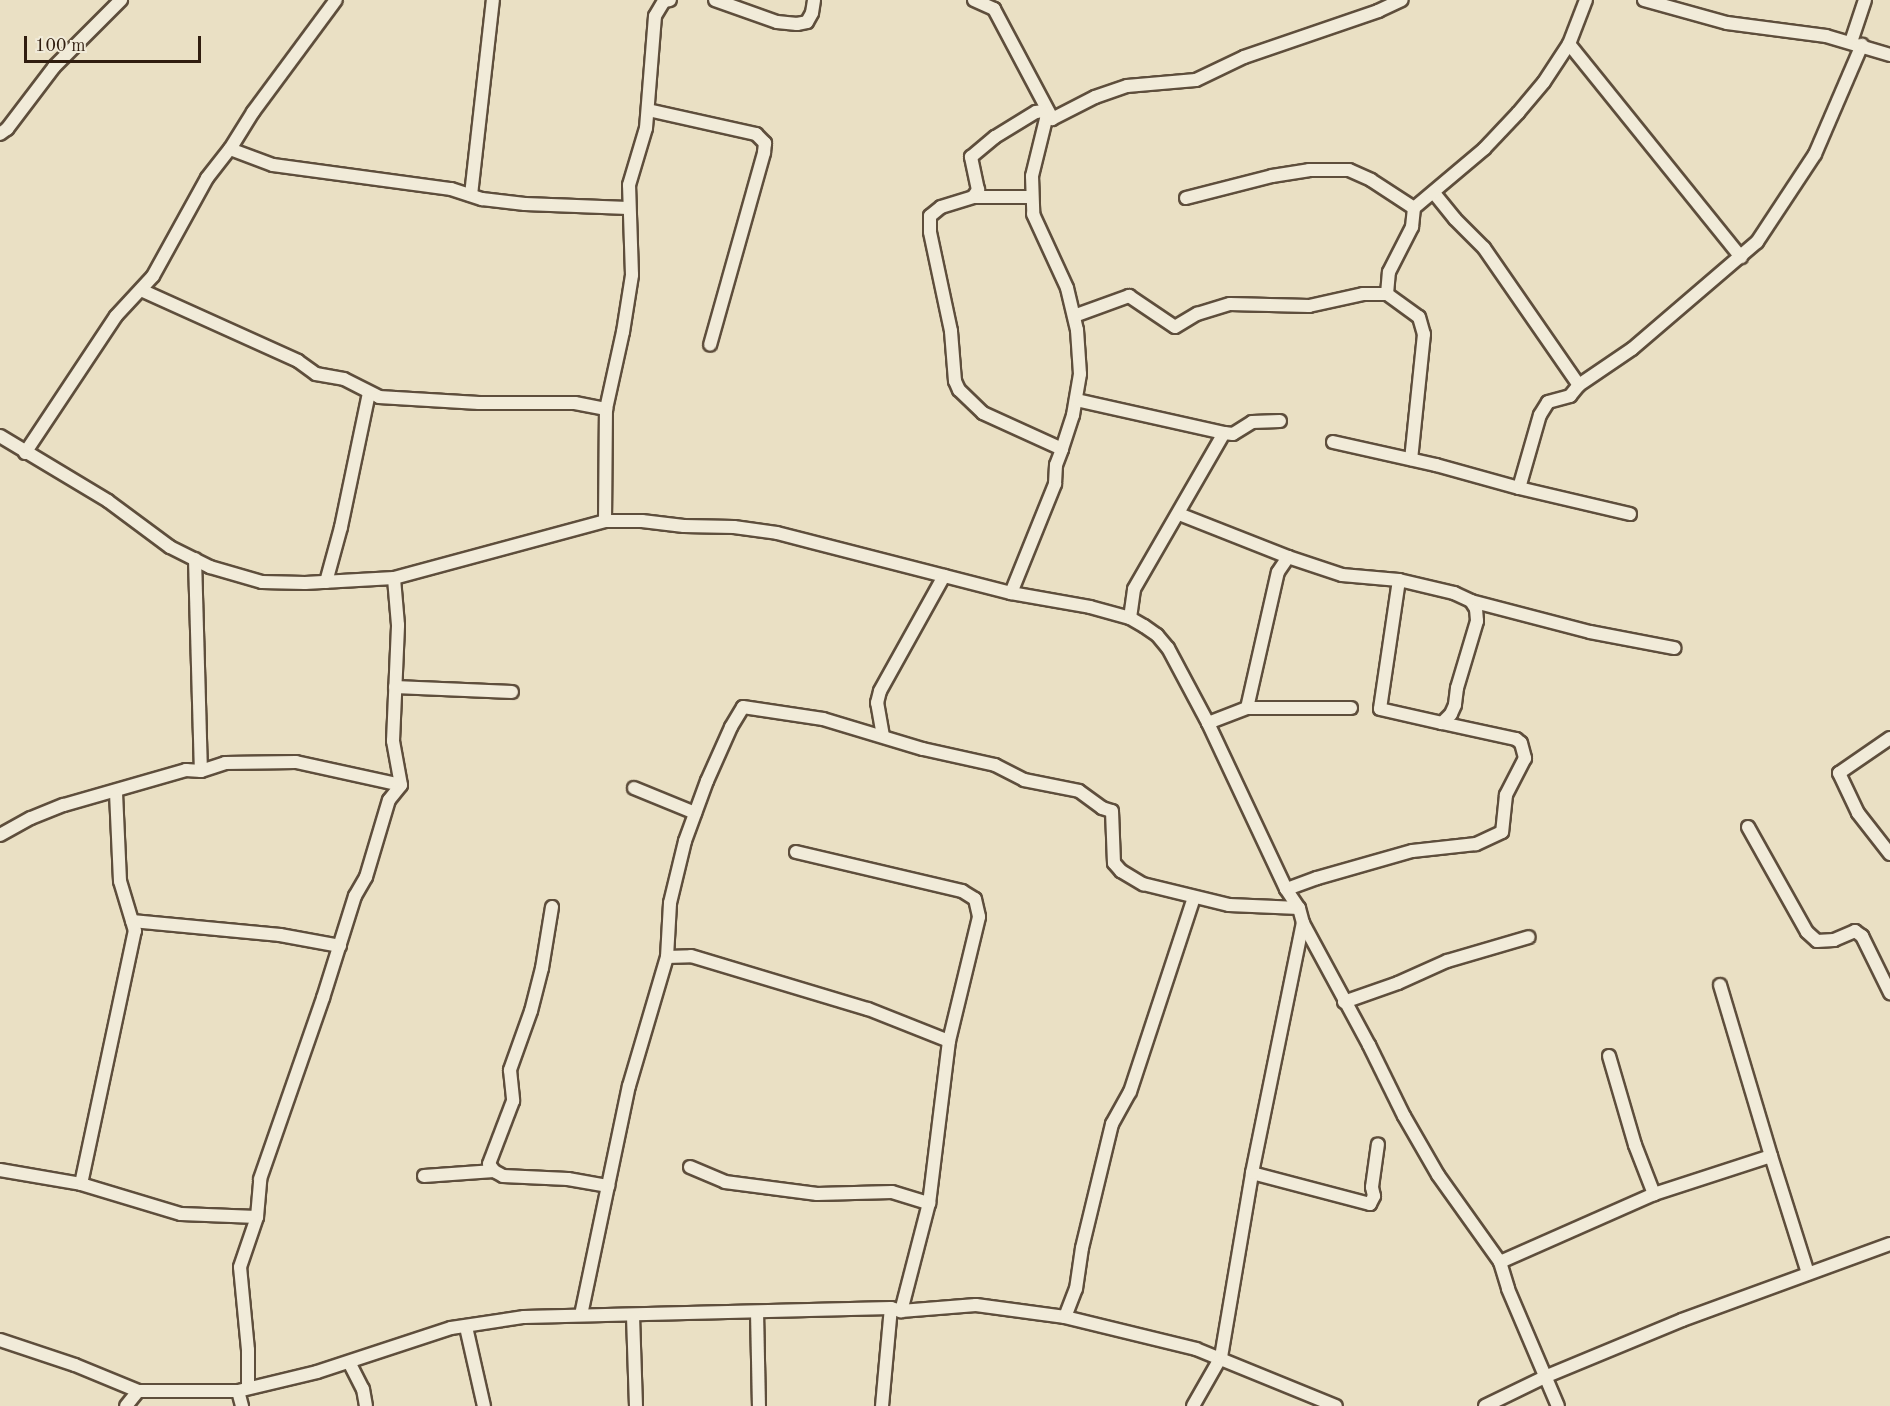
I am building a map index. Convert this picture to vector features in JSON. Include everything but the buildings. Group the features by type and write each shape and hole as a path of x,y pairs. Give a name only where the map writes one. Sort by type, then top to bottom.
{"street":[{"path":"0,134 8,129 54,67 121,0"},
{"path":"25,453 116,316 153,276 207,178 336,0"},
{"path":"471,195 493,0"},
{"path":"605,521 606,409 623,332 632,275 629,185 646,128 655,16 666,0"},
{"path":"715,0 777,22 797,24 807,22 812,13 814,0"},
{"path":"974,0 994,9 1050,117 1032,176 1033,214 1067,288 1074,316 1080,374 1076,400 1056,465 1055,484 1011,593"},
{"path":"1050,117 1127,86 1196,80 1244,57 1378,11 1402,0"},
{"path":"1388,294 1389,272 1412,227 1414,208 1484,149 1544,82 1569,44 1586,0"},
{"path":"1644,0 1727,22 1856,44 1890,55"},
{"path":"1518,488 1540,415 1548,402 1570,396 1579,385 1632,349 1757,242 1815,154 1856,44 1864,0"},
{"path":"1569,44 1741,257"},
{"path":"648,110 756,134 765,143 710,345"},
{"path":"973,197 978,190 971,157 995,137 1036,112 1042,111 1050,117"},
{"path":"230,149 273,165 451,189 471,195 525,204 628,208"},
{"path":"1186,198 1272,176 1309,170 1349,170 1371,180 1414,208"},
{"path":"1434,193 1455,219 1484,248 1579,385"},
{"path":"1032,197 973,197 941,207 930,216 930,232 953,342 955,381 959,390 983,413 1062,449"},
{"path":"141,290 298,361 316,374 344,379 379,397 478,403 575,403 606,409"},
{"path":"1074,316 1128,296 1175,327 1197,314 1230,304 1309,306 1363,294 1388,294 1419,317 1424,334 1411,459"},
{"path":"326,582 341,527 369,393"},
{"path":"1076,400 1224,434 1233,434 1252,422 1280,421"},
{"path":"1130,618 1134,590 1224,434"},
{"path":"0,436 108,501 170,547 231,574 262,582 326,582 394,578 605,521 734,527 777,533 1011,593 1090,607 1130,618 1156,635 1168,648 1208,723 1286,889 1299,908 1303,923 1344,1002 1438,1175 1500,1262 1508,1289 1558,1406"},
{"path":"1332,442 1411,459 1518,488 1630,514"},
{"path":"1179,514 1288,557 1342,575 1399,580 1454,593 1471,601 1590,632 1674,648"},
{"path":"1247,708 1278,572 1288,557"},
{"path":"195,559 201,771"},
{"path":"883,736 877,704 880,691 944,576"},
{"path":"242,1406 248,1350 240,1267 257,1217 262,1170 340,946 355,896 366,877 389,800 400,785 393,741 398,625 394,578"},
{"path":"1286,889 1412,851 1476,844 1502,832 1506,795 1525,758 1521,743 1516,739 1380,710 1399,580"},
{"path":"1442,723 1451,714 1455,705 1457,688 1477,621 1476,609 1471,601"},
{"path":"395,687 512,692"},
{"path":"581,1315 629,1086 667,957 670,903 685,841 731,727 743,707 823,719 923,749 995,765 1024,780 1079,792 1102,808 1112,811 1114,863 1121,871 1143,884 1229,905 1299,908"},
{"path":"1208,723 1247,708 1351,708"},
{"path":"1890,738 1839,773 1858,813 1890,854"},
{"path":"0,835 53,810 186,770 201,771 225,763 296,762 400,785"},
{"path":"634,788 695,813"},
{"path":"81,1184 135,931 120,881 116,792"},
{"path":"1748,827 1807,932 1817,941 1834,940 1855,931 1862,936 1890,993"},
{"path":"796,852 962,891 975,899 979,917 949,1041 929,1203 896,1310 882,1406"},
{"path":"1065,1317 1076,1289 1082,1248 1112,1124 1130,1092 1194,897"},
{"path":"552,907 542,968 531,1011 510,1070 513,1101 489,1164 494,1171 503,1176 568,1179 608,1186"},
{"path":"132,921 280,935 340,946"},
{"path":"1193,1406 1221,1357 1252,1173 1303,923"},
{"path":"1344,1002 1398,983 1447,961 1529,937"},
{"path":"667,957 691,956 868,1009 949,1041"},
{"path":"1720,986 1808,1273"},
{"path":"1609,1056 1635,1145 1654,1194"},
{"path":"1252,1173 1370,1204 1374,1196 1372,1186 1378,1144"},
{"path":"1500,1262 1654,1194 1771,1156"},
{"path":"690,1167 725,1182 817,1194 892,1192 929,1203"},
{"path":"0,1170 81,1184 181,1214 257,1217"},
{"path":"423,1176 494,1171"},
{"path":"1485,1406 1547,1376 1682,1320 1890,1244"},
{"path":"0,1340 75,1365 138,1391 243,1389 317,1372 451,1328 524,1317 896,1310 976,1305 1065,1317 1221,1357 1336,1406"},
{"path":"757,1312 759,1406"},
{"path":"633,1316 636,1406"},
{"path":"466,1327 484,1406"},
{"path":"349,1362 363,1389 366,1406"},
{"path":"126,1406 138,1391"}]}
